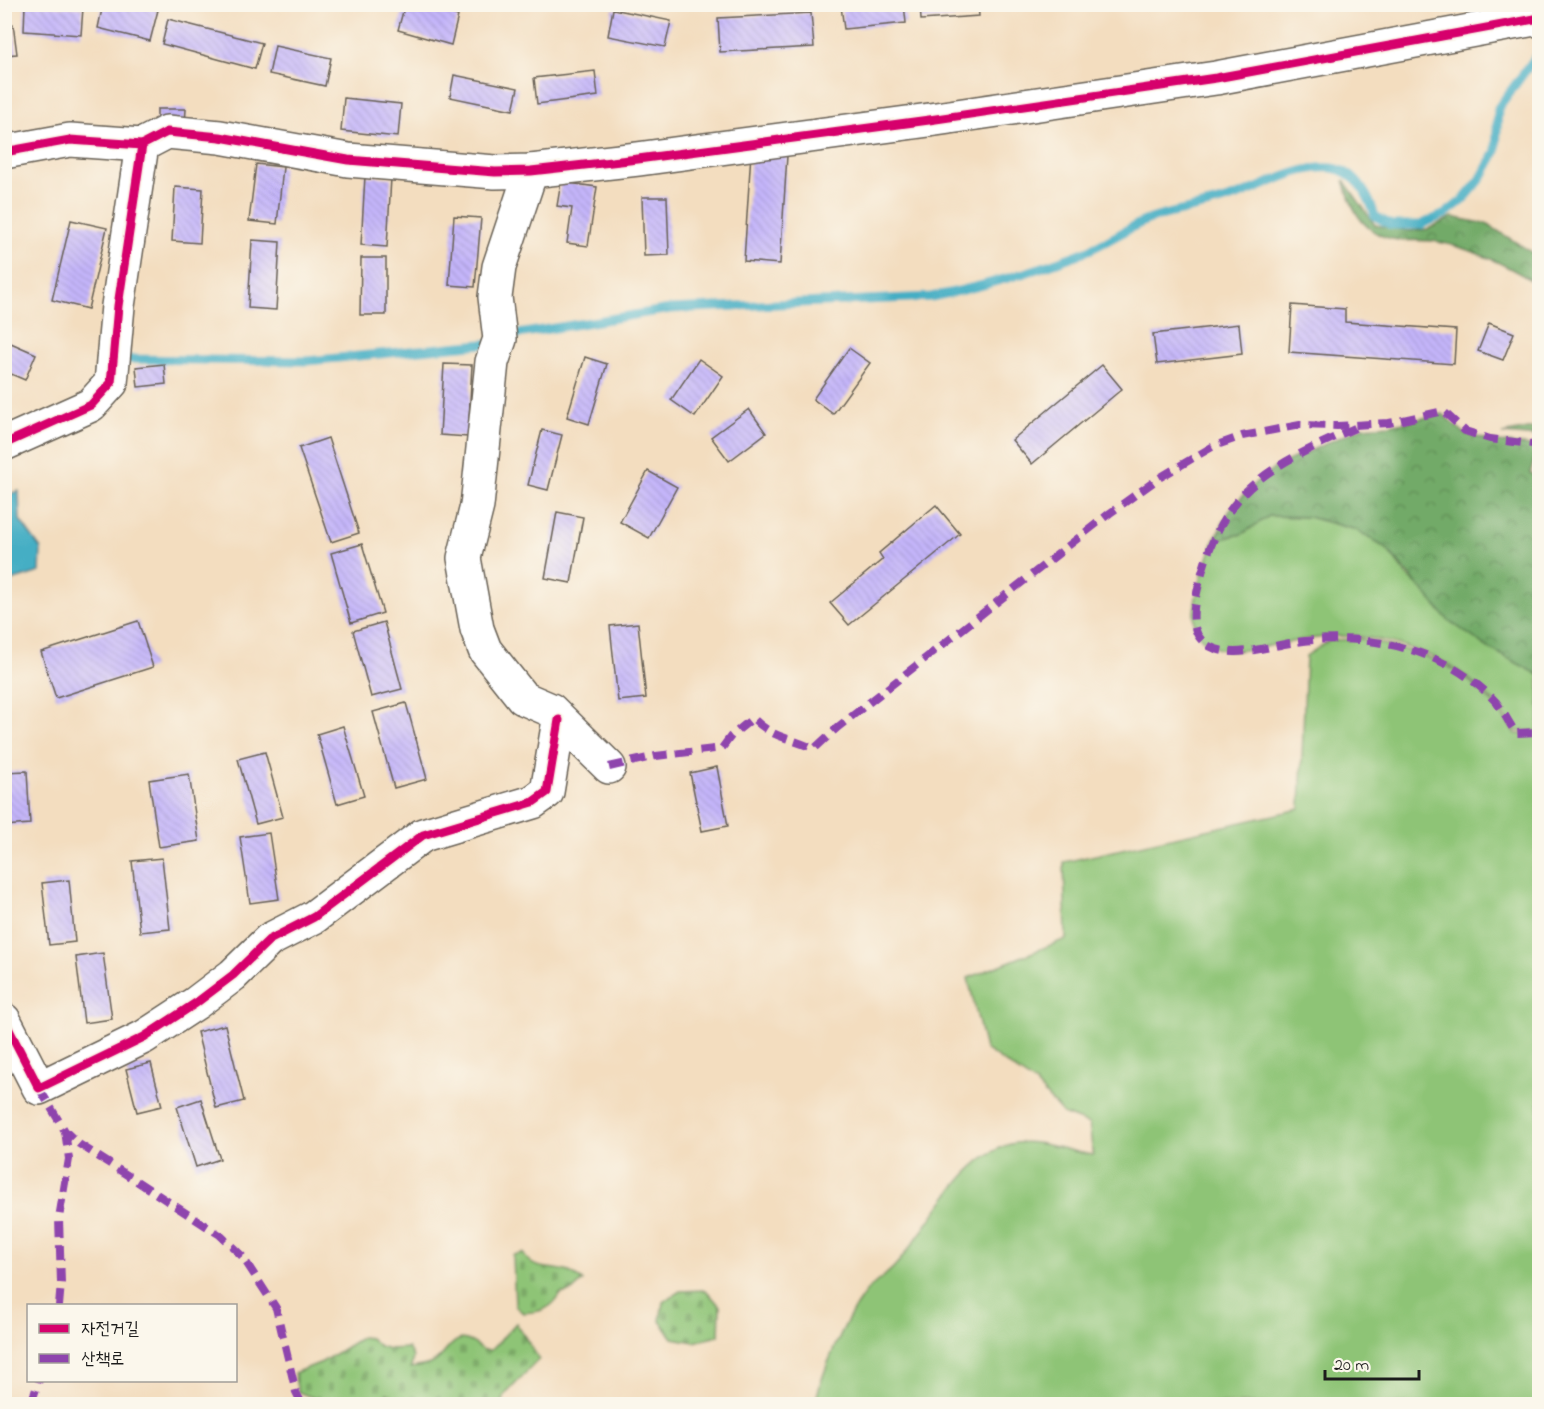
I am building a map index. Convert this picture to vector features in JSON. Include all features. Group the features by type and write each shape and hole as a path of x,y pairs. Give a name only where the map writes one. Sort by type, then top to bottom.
{"street":[{"path":"4,152 70,140 142,146 167,132 220,137 348,160 495,172 531,171 930,120 1216,78 1539,18"},
{"path":"4,444 92,405 111,383 118,306 142,146"},
{"path":"531,171 499,267 495,297 500,339 492,362 477,506 464,558 477,629 485,650 523,698 551,710 609,767"},
{"path":"4,1020 39,1088 144,1037 234,975 269,940 314,917 423,835 533,801 547,792 559,720"}],"green space":[{"path":"1344,180 1375,225 1409,231 1428,229 1452,217 1487,224 1539,257 1539,285 1474,252 1432,241 1395,239 1380,235 1357,215"},
{"path":"1443,414 1464,433 1490,441 1539,447 1530,473 1540,478 1539,675 1487,647 1448,620 1387,549 1357,530 1309,517 1269,516 1242,534 1214,540 1231,508 1256,482 1279,465 1362,427 1389,425"},
{"path":"1539,427 1539,437 1502,434"},
{"path":"1269,516 1309,517 1357,530 1387,549 1409,578 1539,675 1539,731 1516,731 1486,693 1469,679 1452,666 1411,648 1352,636 1315,638 1232,651 1219,649 1206,642 1197,632 1194,612 1199,586 1214,540 1242,534"},
{"path":"1361,639 1410,651 1450,668 1484,694 1515,734 1539,733 1539,1404 815,1404 834,1348 855,1307 869,1288 893,1268 906,1253 945,1199 973,1167 989,1154 1017,1143 1039,1143 1093,1155 1089,1124 1063,1114 1036,1084 985,1049 968,978 1066,939 1064,862 1300,809 1306,656 1330,640"},
{"path":"523,1253 537,1266 568,1272 583,1281 572,1291 560,1294 553,1304 544,1309 523,1313 515,1306 513,1255"},
{"path":"706,1290 720,1306 719,1336 694,1342 673,1338 660,1321 663,1302 680,1291"},
{"path":"516,1323 539,1359 505,1395 502,1404 408,1404 387,1393 383,1404 319,1404 314,1398 298,1392 294,1373 322,1362 362,1337 370,1338 379,1346 389,1349 408,1348 413,1357 411,1368 434,1362 454,1342 459,1340 473,1343 483,1350 491,1350"}],"water":[{"path":"19,491 20,520 41,549 40,572 5,583 5,495"}],"building":[{"path":"25,4 83,8 81,35 24,31"},
{"path":"103,4 135,4 158,10 150,41 98,28"},
{"path":"405,4 418,4 458,16 451,45 398,30"},
{"path":"904,4 906,23 844,29 841,6"},
{"path":"920,4 978,4 979,16 921,20"},
{"path":"613,9 671,21 665,47 608,36"},
{"path":"811,13 814,47 720,52 718,18"},
{"path":"168,19 262,43 255,69 162,44"},
{"path":"13,24 17,54 4,55 4,25"},
{"path":"275,46 331,58 325,86 269,74"},
{"path":"595,71 598,96 537,104 534,78"},
{"path":"454,75 518,88 513,110 450,97"},
{"path":"344,98 401,104 398,137 341,131"},
{"path":"157,109 186,109 185,124 157,124"},
{"path":"751,153 787,156 780,264 744,261"},
{"path":"256,164 283,167 277,224 249,221"},
{"path":"365,176 391,178 387,247 361,245"},
{"path":"561,182 597,187 588,246 567,243 572,208 557,206"},
{"path":"175,187 203,189 200,243 172,241"},
{"path":"642,197 667,197 669,255 644,256"},
{"path":"454,216 481,218 475,287 449,285"},
{"path":"71,220 107,228 88,309 52,300"},
{"path":"252,240 280,242 276,310 248,308"},
{"path":"361,258 386,258 386,315 360,315"},
{"path":"1292,305 1345,309 1345,322 1456,330 1454,364 1289,352"},
{"path":"1489,323 1514,333 1503,360 1478,351"},
{"path":"1239,324 1242,354 1157,364 1153,334"},
{"path":"4,340 36,354 25,380 4,371"},
{"path":"849,348 870,363 833,414 813,399"},
{"path":"585,357 607,364 589,424 567,417"},
{"path":"699,359 723,376 695,417 671,400"},
{"path":"164,364 166,384 138,387 136,367"},
{"path":"444,364 472,365 468,437 440,435"},
{"path":"1102,365 1122,389 1032,464 1012,440"},
{"path":"749,409 766,433 729,461 711,437"},
{"path":"542,430 562,435 548,490 528,485"},
{"path":"328,438 359,533 331,542 299,448"},
{"path":"648,471 677,487 649,538 620,522"},
{"path":"936,505 960,534 849,625 830,603 883,559 879,553"},
{"path":"557,512 583,517 571,583 545,578"},
{"path":"362,544 383,613 351,623 331,553"},
{"path":"138,621 153,667 56,698 41,652"},
{"path":"384,622 402,689 371,697 353,631"},
{"path":"638,623 646,698 618,701 610,626"},
{"path":"406,703 427,779 394,788 373,712"},
{"path":"343,726 364,796 337,804 317,734"},
{"path":"265,752 283,817 256,824 238,759"},
{"path":"717,767 728,826 702,831 690,773"},
{"path":"27,771 30,824 4,826 4,772"},
{"path":"189,774 199,841 159,847 149,780"},
{"path":"269,833 279,899 250,903 240,837"},
{"path":"162,858 170,929 140,932 132,861"},
{"path":"69,880 75,942 49,945 42,883"},
{"path":"103,953 112,1019 84,1023 76,957"},
{"path":"225,1025 244,1101 216,1108 197,1032"},
{"path":"151,1063 162,1106 137,1112 126,1069"},
{"path":"201,1099 220,1159 196,1167 177,1107"}],"waterway":[{"path":"506,336 670,309 931,297 1009,278 1092,249 1145,221 1241,195 1292,174 1318,168 1340,170 1355,179 1369,200 1375,216 1391,225 1420,225 1445,214 1464,199 1480,180 1496,151 1498,108 1540,51"},
{"path":"121,359 307,361 492,343"}],"marked path":[{"path":"609,767 656,756 722,748 731,736 753,718 775,734 814,749 838,727 1110,513 1159,478 1212,447 1242,436 1300,425 1337,426 1389,423 1443,411 1465,431 1490,439 1540,445"},
{"path":"1355,428 1294,457 1270,472 1249,488 1232,508 1217,531 1196,597 1194,624 1199,637 1209,646 1228,652 1249,651 1290,643 1345,639 1400,647 1452,667 1475,683 1496,702 1516,733 1540,732"},
{"path":"39,1088 65,1131 79,1144 220,1235 242,1256 276,1308 296,1392 302,1404"},
{"path":"59,1304 61,1283 59,1218 69,1159 65,1131"},
{"path":"31,1404 38,1382"}],"cycle path":[{"path":"4,152 70,140 142,145 167,132 220,137 348,160 495,172 531,171 929,120 1216,78 1540,18"},
{"path":"4,444 91,405 111,383 118,306 142,145"},
{"path":"4,1020 39,1088 144,1037 196,1003 233,975 269,940 314,917 423,835 533,802 547,792 559,720"}]}
